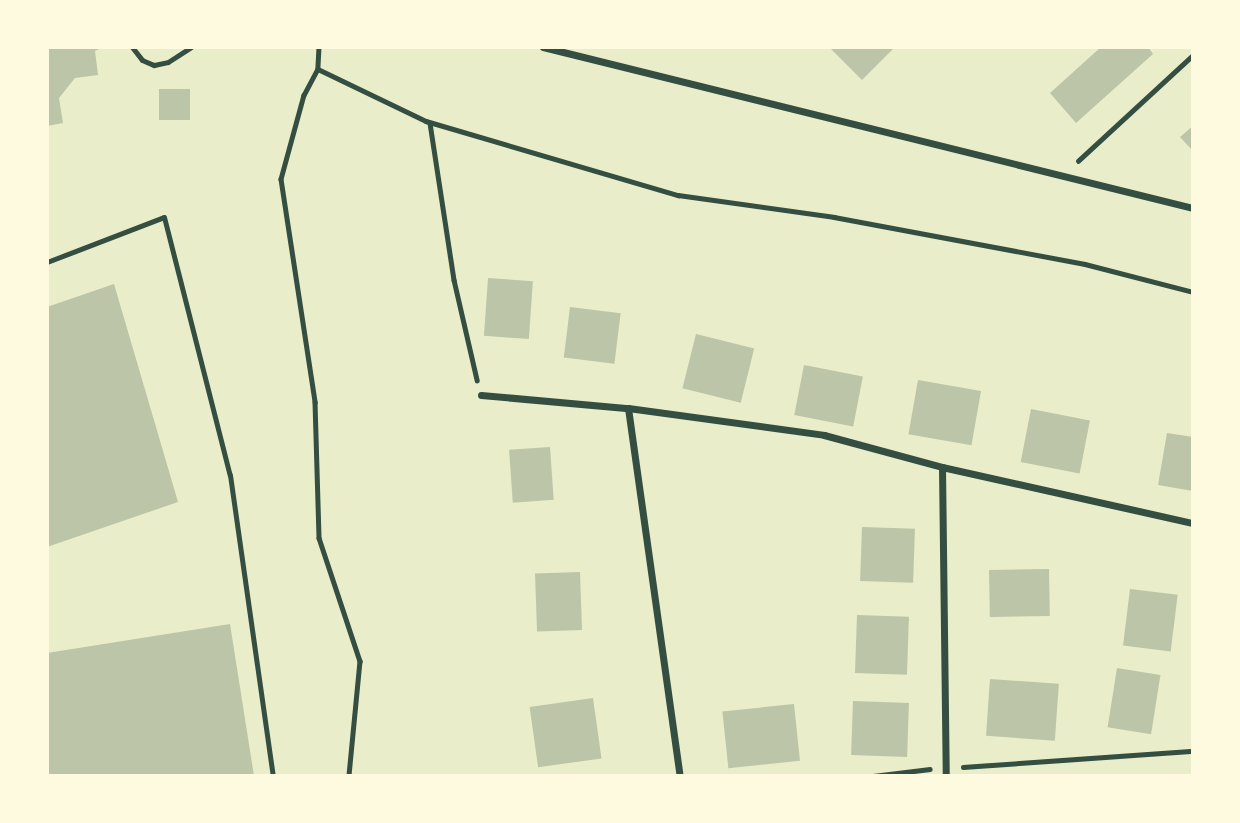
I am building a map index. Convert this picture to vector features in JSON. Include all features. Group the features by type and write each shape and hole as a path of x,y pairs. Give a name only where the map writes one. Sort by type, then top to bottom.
{"street":[{"path":"543,47 1193,208"},
{"path":"481,395 628,408 824,435 942,467 1193,523"},
{"path":"628,408 680,776"},
{"path":"942,467 946,772"}],"lane":[{"path":"132,47 142,60 154,65 191,47"},
{"path":"47,262 164,217 230,475 273,776"}],"path":[{"path":"319,47 318,69 304,95 281,179 315,402 319,538 360,661 348,776"},
{"path":"1068,177 1071,167 1193,55"},
{"path":"318,69 430,122 678,195 834,217 1085,264 1193,292"},
{"path":"430,122 454,279 481,395"},
{"path":"873,776 1193,751"}],"building":[{"path":"47,47 103,47 95,51 98,75 75,78 59,98 63,123 47,126"},
{"path":"829,47 895,47 862,80"},
{"path":"1101,47 1148,47 1153,54 1076,123 1050,93"},
{"path":"159,89 190,89 190,120 159,120"},
{"path":"1193,126 1193,151 1180,137"},
{"path":"488,278 533,281 529,339 484,336"},
{"path":"114,284 178,502 47,547 47,307"},
{"path":"570,307 621,313 614,364 564,358"},
{"path":"696,334 754,349 741,403 682,388"},
{"path":"804,365 863,376 853,427 794,415"},
{"path":"918,380 981,391 971,445 908,434"},
{"path":"1031,409 1090,420 1080,473 1021,462"},
{"path":"1167,433 1193,437 1193,491 1158,485"},
{"path":"550,447 554,500 513,503 509,450"},
{"path":"862,527 915,529 913,583 860,581"},
{"path":"1049,569 1050,616 990,617 989,570"},
{"path":"580,572 582,630 537,632 535,574"},
{"path":"1130,589 1178,595 1171,651 1123,646"},
{"path":"857,615 909,617 907,675 855,673"},
{"path":"230,624 254,776 47,776 47,653"},
{"path":"1117,668 1160,675 1151,734 1108,727"},
{"path":"990,679 1059,684 1055,741 986,736"},
{"path":"593,698 601,758 538,767 530,707"},
{"path":"853,701 909,703 907,757 851,755"},
{"path":"794,704 800,761 728,768 722,712"}]}
